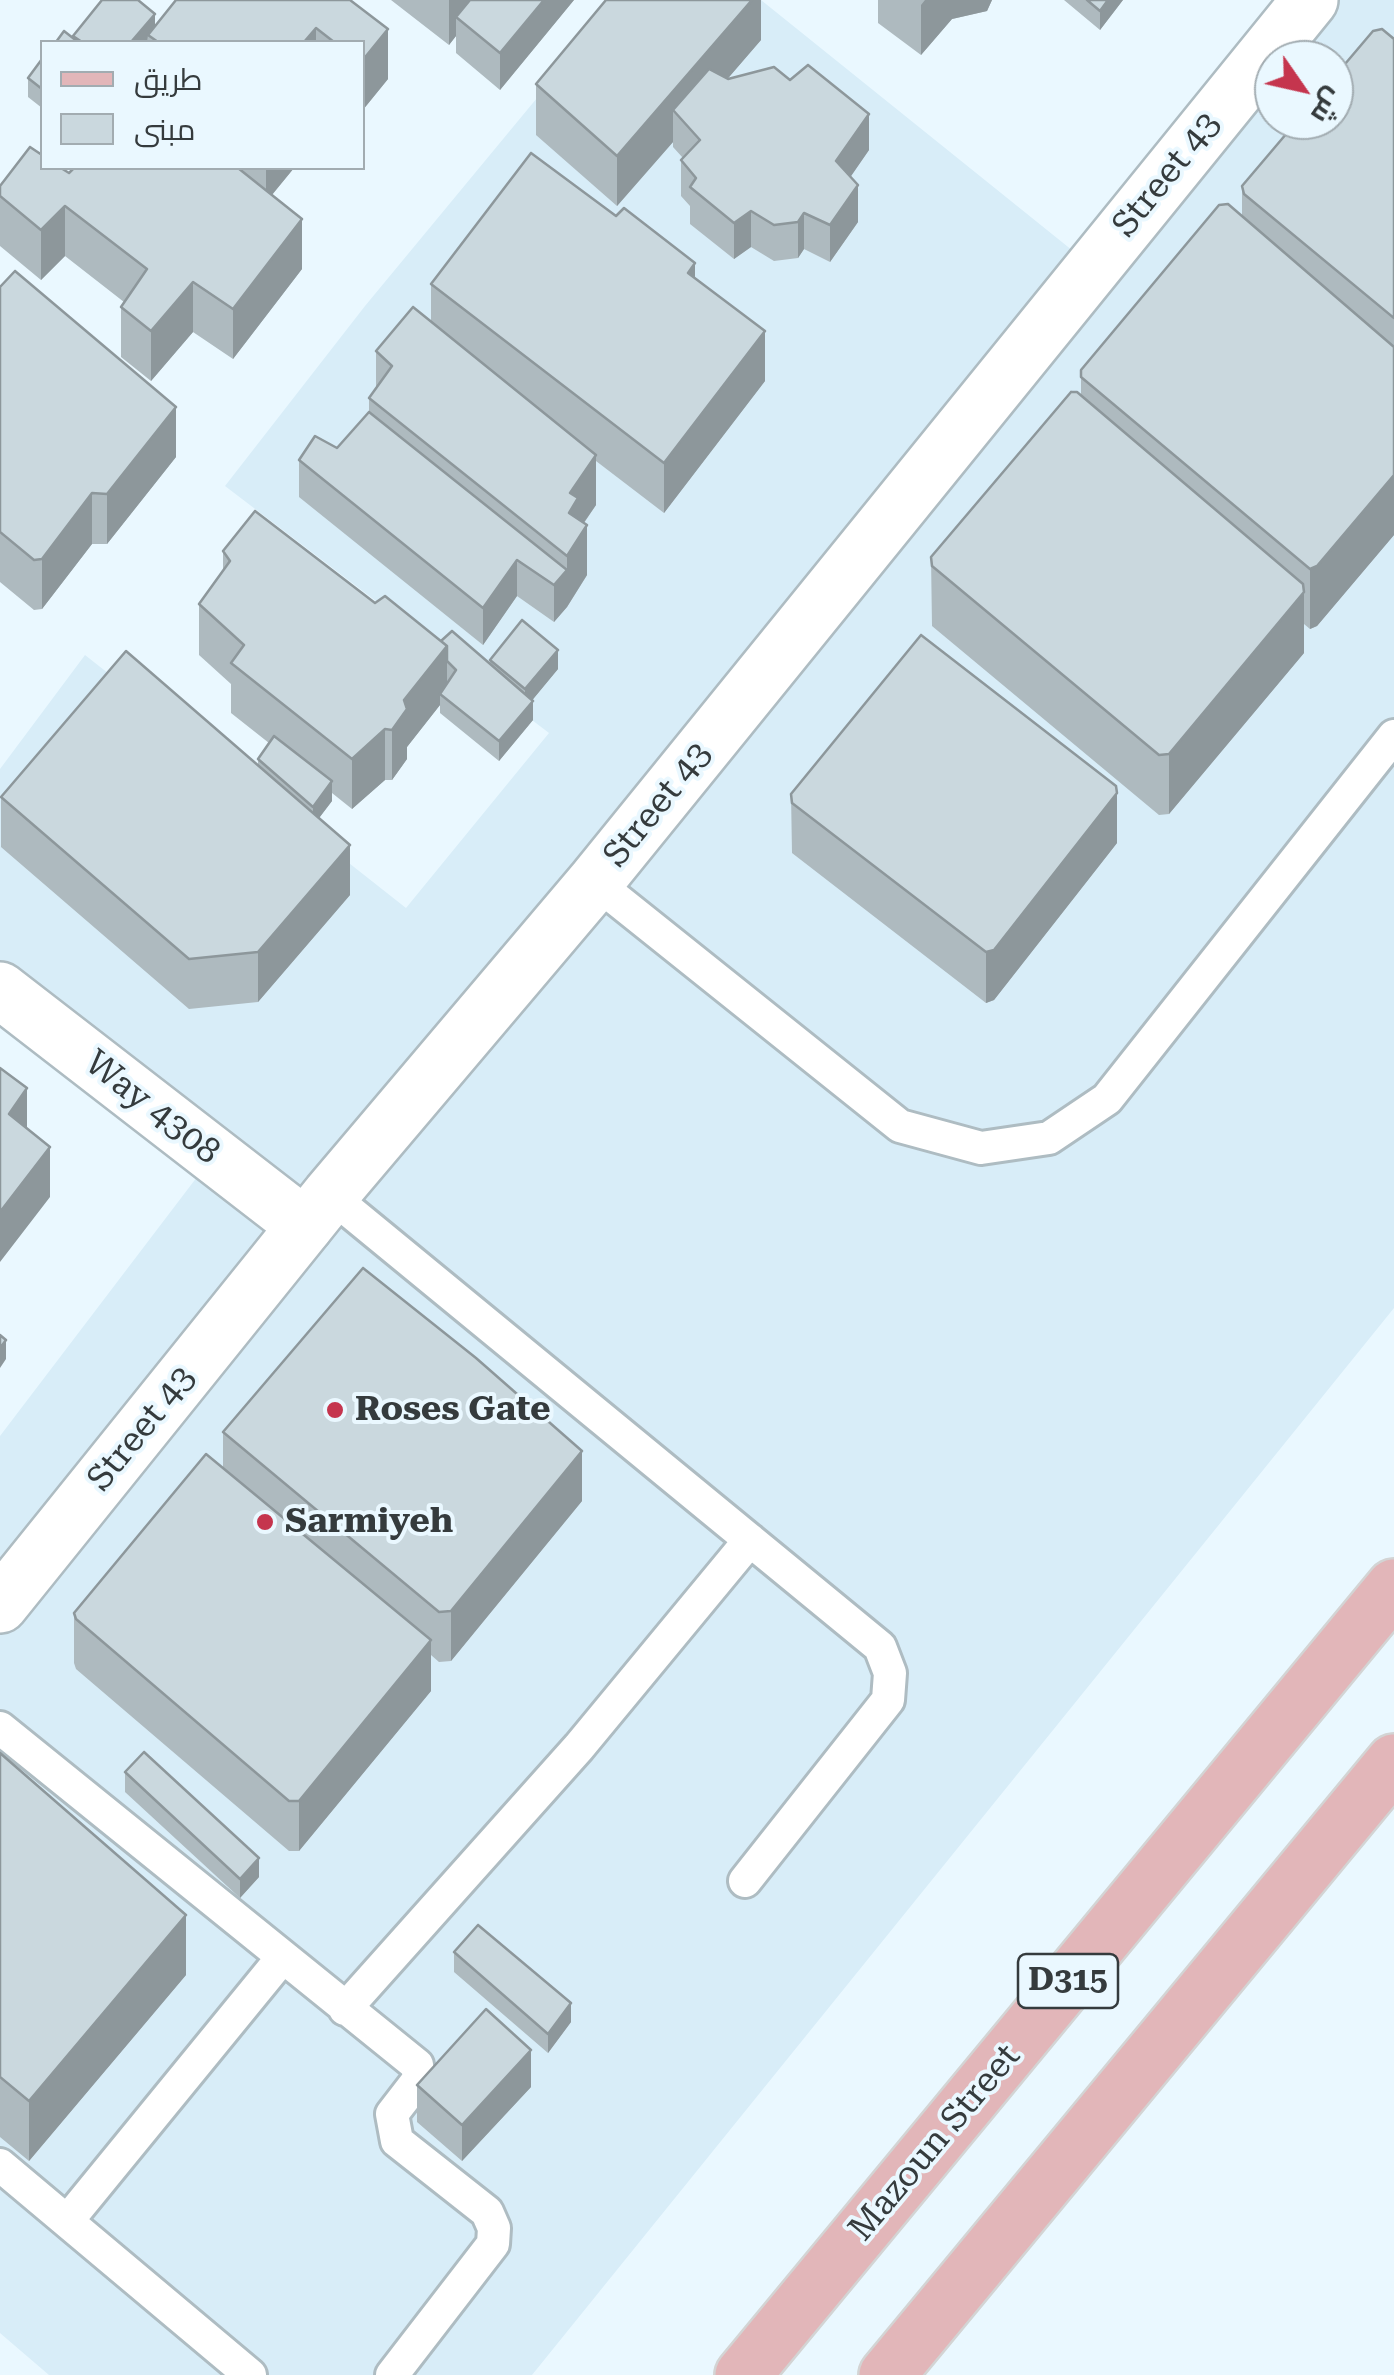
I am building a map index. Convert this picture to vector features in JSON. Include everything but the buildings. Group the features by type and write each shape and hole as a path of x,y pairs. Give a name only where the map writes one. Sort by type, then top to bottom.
{"main road":[{"name":"Mazoun Street","path":"743,2375 1394,1588"},
{"path":"887,2375 1394,1762"}],"street":[{"name":"Street 43","path":"0,1606 317,1211 595,882 1310,0"},
{"name":"Way 4308","path":"0,990 317,1211"}],"lane":[{"path":"595,882 900,1126 981,1148 1049,1138 1107,1098 1394,736"},
{"path":"317,1211 750,1540 880,1647 890,1672 888,1700 874,1724 745,1881"},
{"path":"345,2008 579,1747 750,1540"},
{"path":"0,1728 417,2065 419,2079 392,2114 397,2141 487,2212 494,2228 493,2244 392,2375"},
{"path":"68,2220 282,1958"},
{"path":"0,2165 250,2375"}],"shaded area":[{"path":"618,0 761,0 1093,267 1254,69 1254,140 1354,140 1354,40 1277,40 1310,0 1394,0 1394,1308 532,2375 49,2375 0,2333 0,1436 213,1156 0,990 0,769 85,655 406,908 549,733 225,486 365,306"}],"place":[{"name":"Roses Gate","path":"335,1410"},
{"name":"Sarmiyeh","path":"265,1522"}]}
